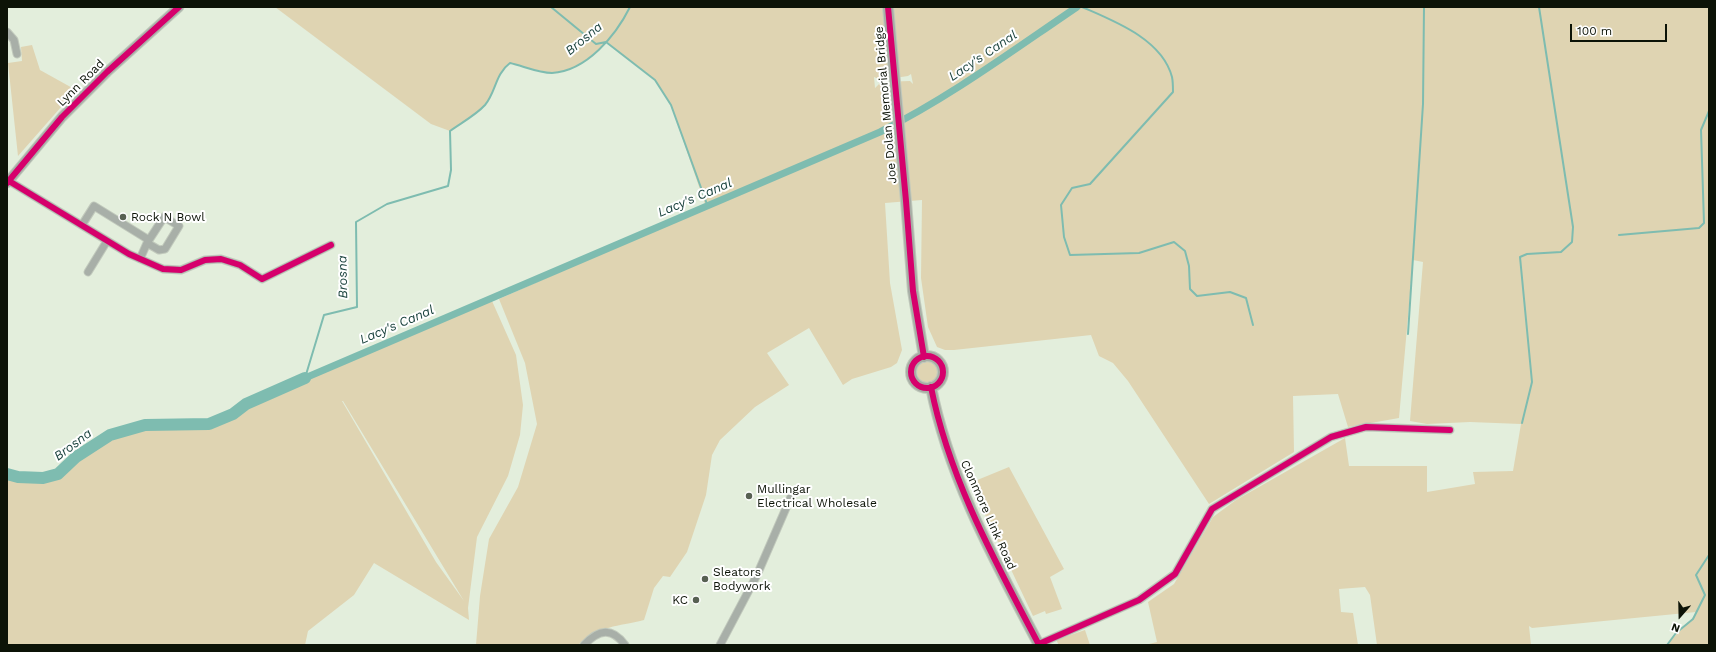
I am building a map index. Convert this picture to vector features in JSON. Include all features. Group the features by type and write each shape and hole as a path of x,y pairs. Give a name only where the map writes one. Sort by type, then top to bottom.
{"main road":[{"name":"Joe Dolan Memorial Bridge","path":"888,7 913,291 924,357"},
{"path":"924,357 937,360 942,368 942,378 931,387 921,387 912,377 912,366 915,362 924,357"},
{"name":"Clonmore Link Road","path":"931,387 943,439 957,475 1007,583 1039,645"}],"street":[{"name":"Lynn Road","path":"8,182 62,117 107,72 179,7"},
{"path":"7,32 14,40 17,54"},
{"path":"8,182 140,259 163,268 181,270 205,260 221,259 240,265 262,279 331,245"},
{"path":"82,226 94,206 149,240 164,217 179,226 165,248 159,250 147,243 140,259"},
{"path":"88,272 108,241"},
{"path":"1039,645 1139,600 1175,574 1212,509 1331,437 1366,427 1450,430"},
{"path":"720,645 757,575 793,492"},
{"path":"584,645 588,640 602,632 612,632 618,636 625,645"}],"shaded area":[{"path":"275,7 1709,7 1709,645 1667,645 1691,620 1696,612 1532,628 1529,626 1531,645 1377,645 1370,595 1365,587 1339,589 1341,612 1353,613 1358,645 1145,645 1157,642 1148,602 1174,584 1213,517 1236,500 1345,438 1349,466 1427,466 1427,492 1475,484 1473,472 1513,471 1521,424 1470,422 1427,424 1410,421 1423,262 1413,260 1399,418 1348,427 1338,394 1293,396 1294,452 1209,504 1128,381 1113,363 1099,356 1091,335 954,350 945,350 937,347 928,327 921,278 922,200 885,203 890,283 902,350 897,363 891,367 852,379 843,385 809,328 767,353 789,385 755,407 720,440 712,455 706,495 687,552 670,577 663,576 654,588 644,620 601,630 586,638 578,645 476,645 480,596 489,539 518,487 537,424 525,363 499,299 706,207 671,105 655,80 606,42 588,58 566,71 558,72 535,70 510,63 501,72 489,100 477,112 450,131 431,124","holes":["911,74 913,84 910,81 881,82 875,88 874,77 881,80 908,76"]},
{"path":"32,45 40,70 76,90 18,156 8,63 22,61 21,47"},
{"path":"492,301 516,355 523,405 520,435 508,476 477,537 468,608 469,620 374,563 354,595 308,631 305,645 7,645 7,474 18,477 43,478 58,474 76,457 110,435 145,425 209,424 233,414 246,404","holes":["343,401 464,601 436,562"]},
{"path":"928,361 936,364 939,372 936,380 928,383 920,380 917,372 920,364"},
{"path":"1009,467 1064,569 1050,577 1062,609 1046,614 1045,611 1033,616 970,483"},
{"path":"1085,630 1090,645 1059,645 1056,640"}],"waterway":[{"path":"551,7 596,44 606,42 655,80 671,105 708,207"},
{"name":"Brosna","path":"305,378 324,315 357,307 356,222 387,204 448,186 451,170 450,131 473,116 485,105 489,100 501,72 510,63 547,73 565,71 577,66 599,50 608,40 617,29 630,7"},
{"name":"Lacy's Canal","path":"305,378 880,132 956,89 1077,7"},
{"path":"1082,7 1122,25 1148,42 1167,64 1172,77 1173,92 1090,184 1072,188 1061,205 1064,237 1070,255 1139,253 1174,242 1185,251 1189,266 1190,289 1197,296 1230,292 1246,298 1253,325"},
{"path":"1408,334 1423,104 1424,7"},
{"path":"1522,423 1532,382 1520,257 1527,254 1561,252 1572,242 1573,227 1539,7"},
{"path":"1619,235 1699,228 1704,223 1701,130 1709,111"},
{"name":"Brosna","path":"7,474 18,477 43,478 58,474 76,457 110,435 145,425 209,424 233,414 246,404 305,378"},
{"path":"1667,645 1676,633 1693,619 1705,595 1696,575 1709,555"}],"cycle path":[{"path":"7,183 62,117 107,72 179,7"},
{"path":"888,7 913,291 924,357"},
{"path":"9,181 129,254 163,269 181,270 205,260 221,259 240,265 262,279 331,245"},
{"path":"927,356 938,361 943,372 938,383 927,388 916,383 911,372 916,361 927,356"},
{"path":"931,387 949,455 962,487 991,552 1039,645"},
{"path":"1039,644 1139,600 1175,574 1212,509 1331,437 1366,427 1450,430"}],"place":[{"name":"Rock N Bowl","path":"123,217"},
{"name":"Mullingar Electrical Wholesale","path":"749,496"},
{"name":"Sleators Bodywork","path":"705,579"},
{"name":"KC","path":"696,600"}]}
